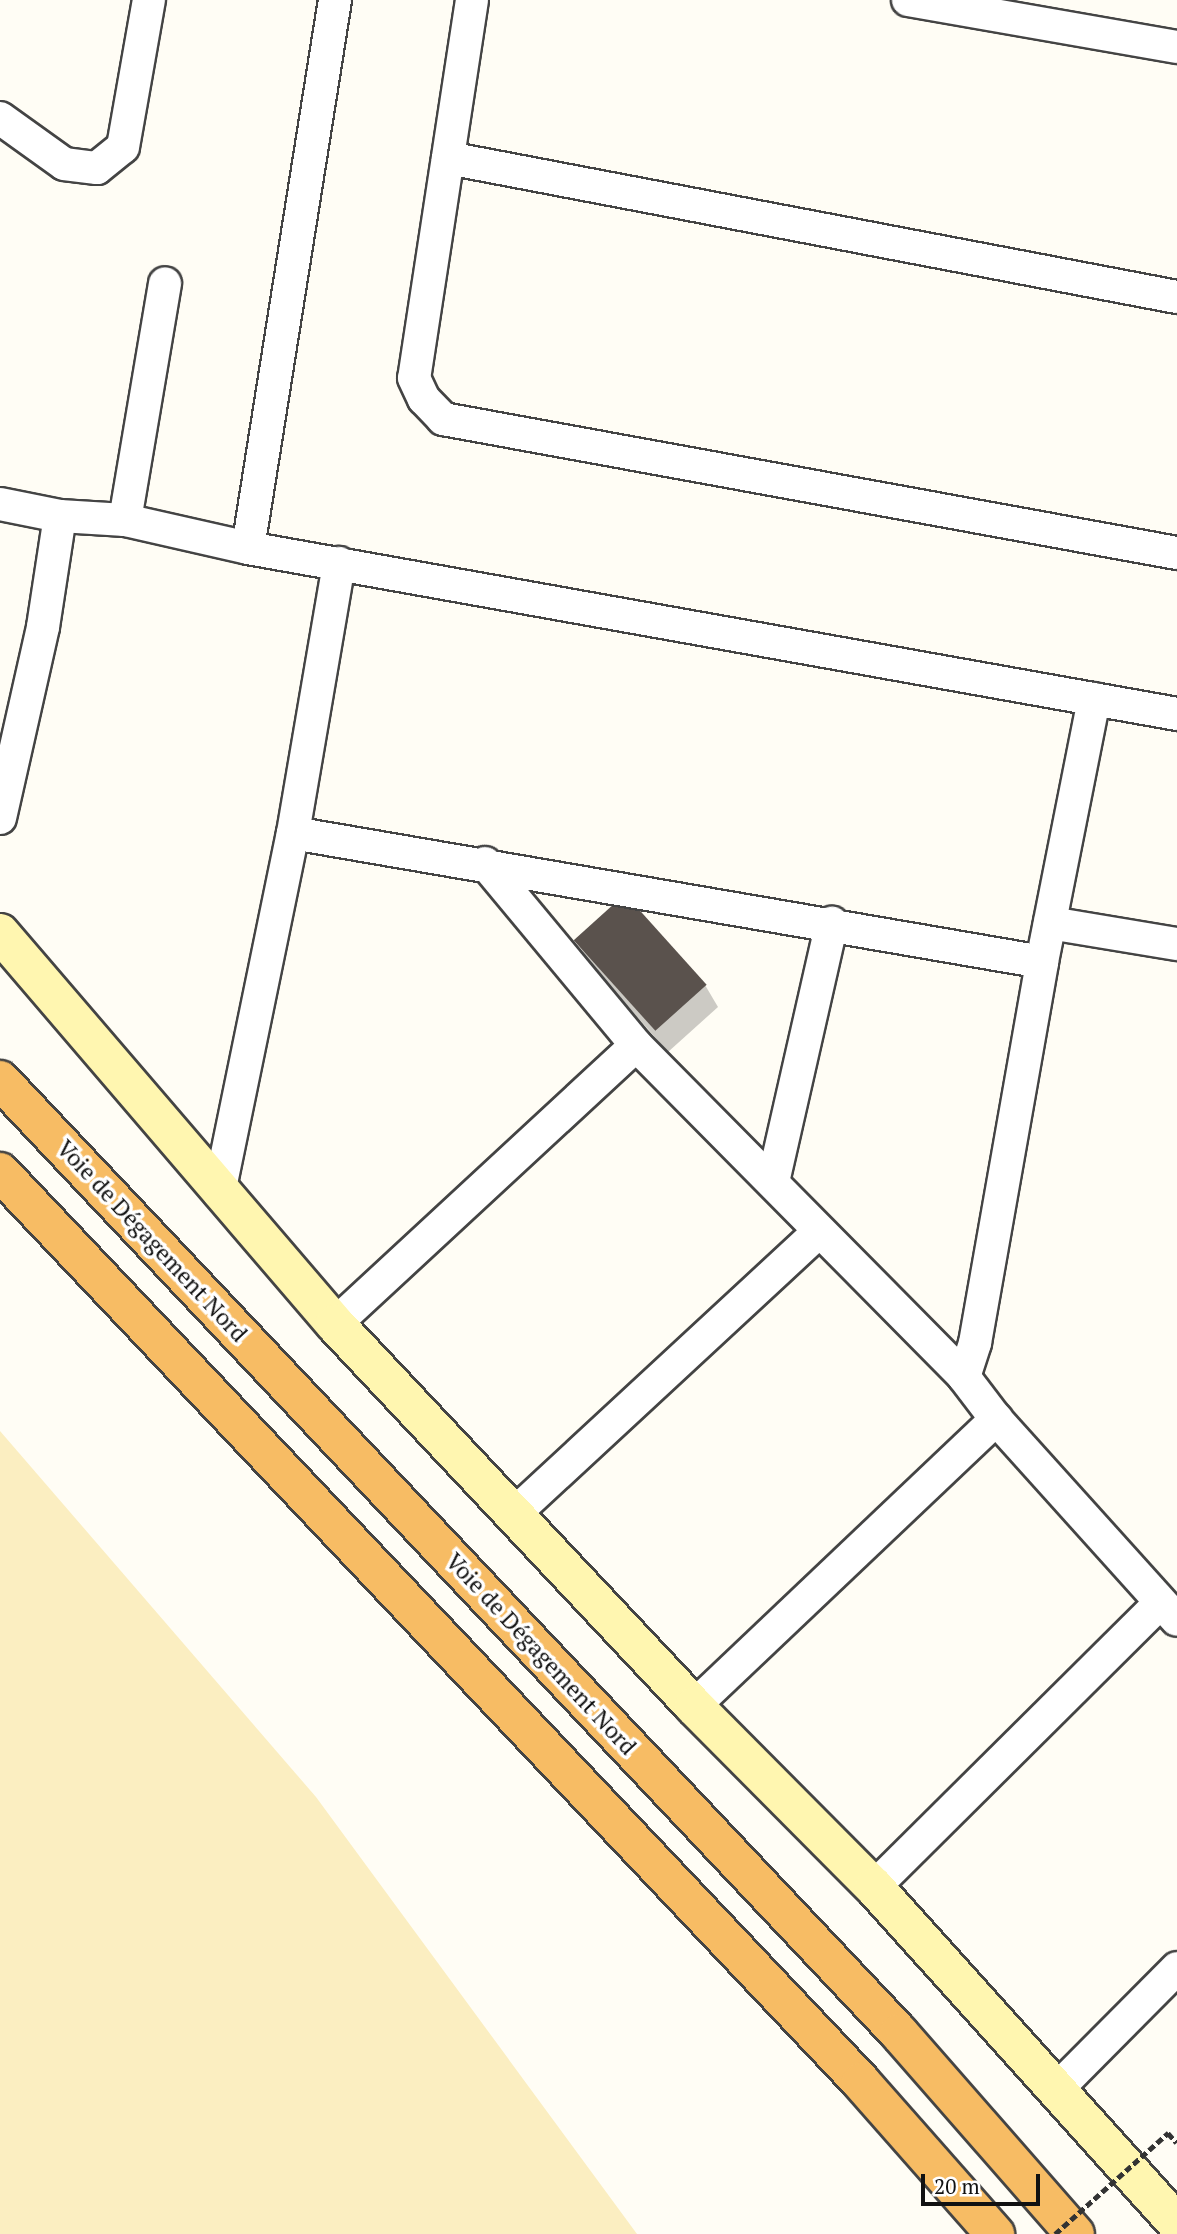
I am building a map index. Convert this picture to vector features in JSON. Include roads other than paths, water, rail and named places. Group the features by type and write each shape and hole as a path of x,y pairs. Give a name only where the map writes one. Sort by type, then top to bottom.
{"highway":[{"name":"Voie de Dégagement Nord","path":"0,1080 899,2033 1075,2234"},
{"path":"0,1172 861,2082 995,2234"}],"main road":[{"path":"0,933 219,1193 335,1324 694,1706 874,1887 1177,2223"}],"street":[{"path":"0,118 64,164 97,168 123,147 149,0"},
{"path":"248,548 335,0"},
{"path":"472,0 414,378 424,399 443,419 1177,553"},
{"path":"908,0 1177,47"},
{"path":"448,158 1177,298"},
{"path":"125,520 165,283"},
{"path":"0,504 60,516 125,520 248,548 1177,714"},
{"path":"0,818 43,626 60,516"},
{"path":"219,1193 293,833 339,563"},
{"path":"964,1377 975,1343 1042,962 1094,699"},
{"path":"293,833 485,863 1042,962"},
{"path":"485,863 636,1045 964,1377 996,1419 1168,1611 874,1887"},
{"path":"773,1182 832,923"},
{"path":"1050,923 1177,944"},
{"path":"335,1324 636,1045"},
{"path":"514,1514 818,1232"},
{"path":"694,1706 996,1419"},
{"path":"1058,2088 1177,1968"}]}
